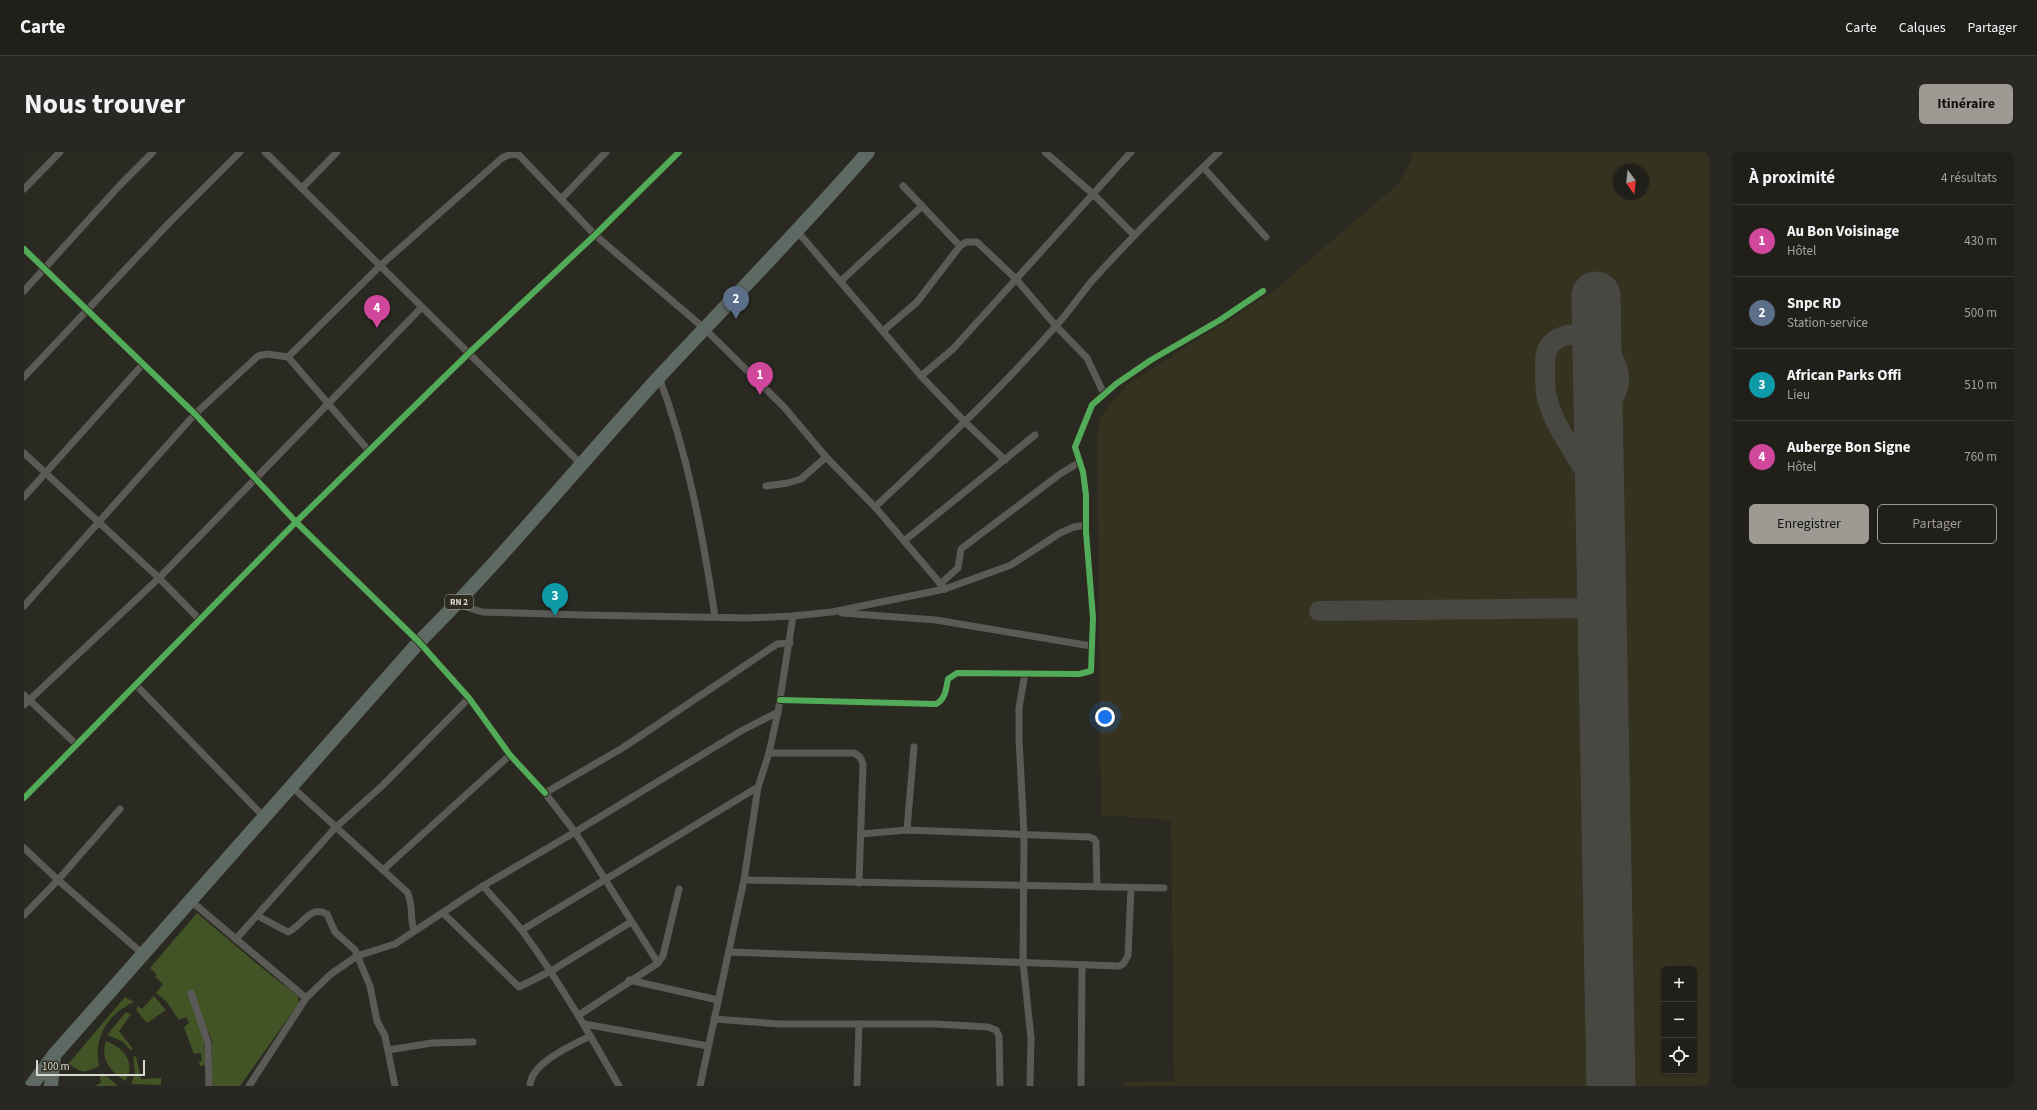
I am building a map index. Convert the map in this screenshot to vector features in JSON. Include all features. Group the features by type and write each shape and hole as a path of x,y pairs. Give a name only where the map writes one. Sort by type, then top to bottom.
{"highway":[{"name":"RN 2","path":"28,1085 419,642 457,604 659,377 797,231 867,152"},
{"path":"28,1085 42,1081 52,1085 54,1055"}],"street":[{"path":"24,189 60,152"},
{"path":"24,291 153,152"},
{"path":"24,376 169,223 240,152"},
{"path":"265,152 381,265 421,308 470,352 582,465"},
{"path":"302,188 337,152"},
{"path":"561,199 606,152"},
{"path":"24,798 296,522 470,352 595,235 679,152"},
{"path":"1045,152 1093,194 1134,235"},
{"path":"921,376 948,355 1131,152"},
{"path":"875,507 965,422 1056,326 1090,284 1134,235 1218,152"},
{"path":"288,358 381,265 502,158 511,154 519,155 595,235 706,329 784,407 826,457 875,507 942,587"},
{"path":"1203,167 1266,237"},
{"path":"903,186 960,246"},
{"path":"841,281 922,206"},
{"path":"797,231 921,376 965,422 1005,460"},
{"path":"883,330 917,302 960,246 966,242 977,242 1016,279 1056,326 1087,358 1104,394"},
{"path":"24,249 88,309 195,414 296,522 419,642 469,698 510,755 544,793 575,832 658,963"},
{"path":"780,700 936,704 941,701 944,695 948,679 957,673 1088,672 1092,669 1091,646 1093,618 1086,525 1086,495 1083,472 1076,453 1076,441 1092,405 1104,394 1151,360 1220,320 1263,291"},
{"path":"77,744 26,700 159,578 254,478 421,308"},
{"path":"24,606 98,521 195,414 258,356 267,354 288,358 369,451"},
{"path":"24,497 143,364"},
{"path":"659,377 673,415 679,437 700,530 715,617"},
{"path":"904,541 1035,435"},
{"path":"24,453 159,578 200,620"},
{"path":"766,486 788,483 801,479 826,457"},
{"path":"942,587 958,568 961,548 1060,474 1080,462"},
{"path":"457,604 486,612 715,617 793,616 832,612 942,587 1011,565 1060,533 1074,527 1086,525"},
{"path":"832,612 936,620 1091,646"},
{"path":"700,1086 744,880 758,787 769,753 778,712 790,643 793,616"},
{"path":"544,793 624,747 776,644 790,643"},
{"path":"1025,673 1019,708 1024,835 1023,962 1030,1025 1030,1086"},
{"path":"136,685 264,817"},
{"path":"236,939 335,828 383,785 469,698"},
{"path":"249,1086 306,998 331,974 357,956 395,944 414,930 443,913 483,886 741,731 778,712"},
{"path":"907,830 914,747"},
{"path":"769,753 854,753 860,757 863,764 859,883"},
{"path":"383,870 510,755"},
{"path":"291,786 335,828 407,892 412,901 410,918 414,930"},
{"path":"522,930 758,787"},
{"path":"24,915 58,880 120,809"},
{"path":"861,834 907,830 1094,839 1096,842 1097,888"},
{"path":"24,848 58,880 144,955"},
{"path":"744,880 1097,888 1164,888"},
{"path":"483,886 522,930 551,971 579,1015 619,1086"},
{"path":"729,952 1119,966 1126,961 1129,939 1131,888"},
{"path":"579,1015 629,980 658,963 663,956 668,941 679,889"},
{"path":"191,901 306,998"},
{"path":"258,916 288,932 293,931 310,914 317,911 323,911 327,914 339,936 353,948 370,986 377,1021 385,1036 395,1086"},
{"path":"443,913 517,986 523,986 551,971 631,922"},
{"path":"1081,1086 1082,965"},
{"path":"629,980 718,1000"},
{"path":"191,993 208,1043 209,1086"},
{"path":"714,1019 780,1024 935,1024 988,1027 996,1030 999,1036 1000,1086"},
{"path":"584,1024 708,1046"},
{"path":"857,1086 859,1024"},
{"path":"530,1086 532,1077 537,1069 564,1050 590,1036"},
{"path":"388,1050 432,1044 473,1042"}],"shaded area":[{"path":"1412,152 1709,152 1709,1086 1124,1086 1124,1082 1174,1081 1171,820 1101,815 1097,437 1101,417 1110,404 1129,383 1271,293 1398,184 1411,161"}],"green space":[{"path":"197,913 298,996 299,1003 240,1086 212,1086 212,1041 208,1030 203,1033 206,1065 200,1066 199,1061 202,1061 201,1053 194,1054 184,1027 189,1023 186,1017 179,1020 166,1001 156,993 163,984 155,977 157,975 150,968"},
{"path":"154,996 166,1010 147,1023 136,1010 138,1006 142,1009"},
{"path":"125,997 134,1002 117,1013 104,1028 98,1046 99,1066 86,1071 80,1071 68,1064"},
{"path":"126,1012 131,1014 119,1031 133,1049 130,1050 122,1041 107,1035"},
{"path":"106,1041 118,1047 129,1062 128,1074 125,1081 111,1069 105,1059 104,1047"},
{"path":"136,1056 141,1079 161,1078 161,1085 131,1084 135,1072 133,1057"},
{"path":"103,1073 118,1086 94,1086 101,1083 99,1074"}],"taxiway":[{"path":"1599,420 1612,401 1617,390 1619,379 1613,358 1597,341 1587,336 1576,334 1565,336 1554,341 1546,353 1545,360 1545,387 1547,398 1558,425 1588,477 1601,504"},
{"path":"1319,611 1603,608"}],"runway":[{"path":"1596,296 1611,1086"}],"cycle path":[{"path":"24,798 296,522 470,352 595,235 679,152"},
{"path":"24,249 195,414 296,522 419,642 469,698 510,755 545,793"},
{"path":"780,700 936,704 944,696 948,679 957,673 1079,674 1091,671 1093,618 1086,532 1086,495 1083,472 1075,447 1092,405 1116,384 1151,360 1220,320 1263,291"}],"place":[{"name":"Snpc RD","path":"736,319"},
{"name":"Auberge Bon Signe","path":"377,328"},
{"name":"Au Bon Voisinage","path":"760,395"},
{"name":"African Parks Offi","path":"555,616"}]}
